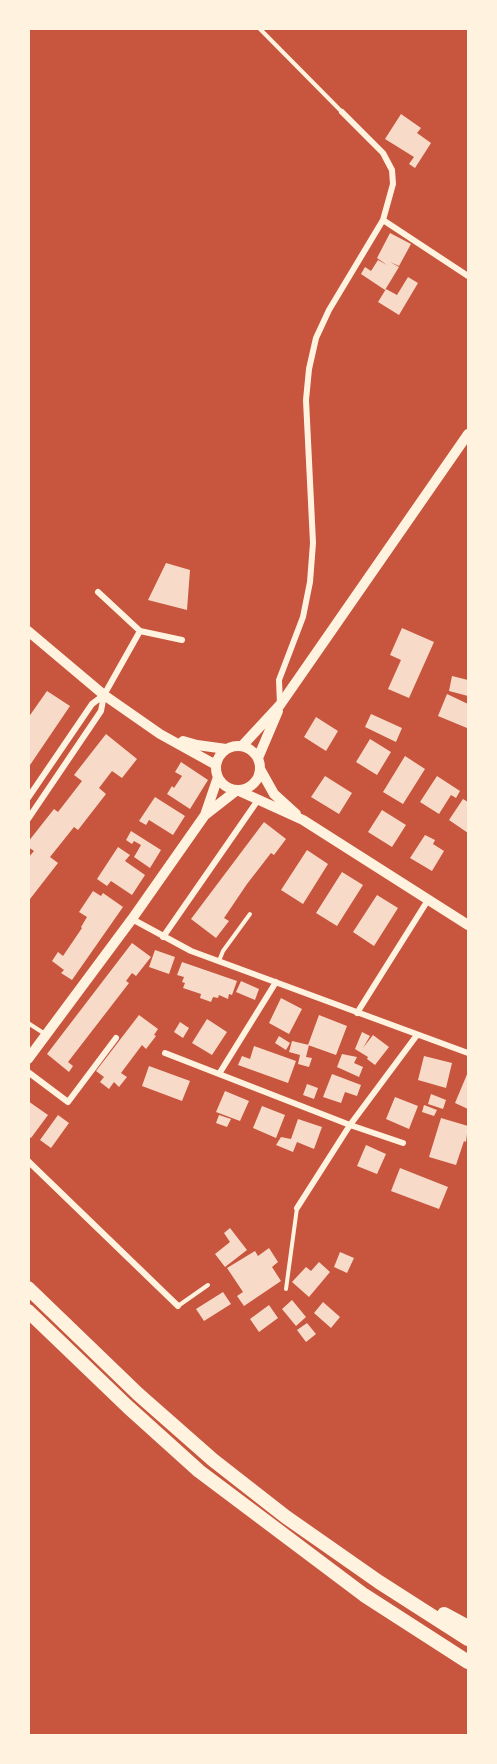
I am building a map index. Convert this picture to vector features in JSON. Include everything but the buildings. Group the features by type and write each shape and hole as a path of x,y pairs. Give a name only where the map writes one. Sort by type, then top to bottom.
{"highway":[{"path":"28,1288 146,1401 213,1460 286,1517 468,1640"},
{"path":"28,1311 199,1471 364,1595 468,1662"},
{"path":"286,1517 420,1602 468,1627"}],"main road":[{"path":"242,746 280,705 468,434"},
{"path":"28,631 104,695 160,734 216,765"},
{"path":"205,815 237,790 253,784 260,774 260,764 280,705"},
{"path":"160,734 196,745 226,749"},
{"path":"28,1059 132,920 205,815 218,777 216,765 218,759 231,746 249,748 260,764 274,795 303,820 468,925"},
{"path":"218,777 226,786 303,820"}],"street":[{"path":"280,705 279,680 303,617 310,582 313,543 306,400 309,369 316,338 329,310 383,220 393,184 392,170 383,153 342,112"},
{"path":"383,220 468,276"},
{"path":"98,592 140,631 182,640"},
{"path":"28,819 102,711 104,695 140,631"},
{"path":"28,798 92,704 104,695"},
{"path":"163,937 258,800"},
{"path":"357,1013 428,900"},
{"path":"132,920 191,951 468,1053"},
{"path":"219,1074 276,982"},
{"path":"297,1208 350,1125 417,1035"},
{"path":"28,1072 68,1101 116,1038"},
{"path":"165,1053 350,1125 403,1143"},
{"path":"28,1161 178,1306"}],"lane":[{"path":"259,28 342,112"},
{"path":"219,961 223,951 250,914"},
{"path":"28,1023 46,1035"},
{"path":"286,1289 297,1208"},
{"path":"178,1306 208,1285"}]}
